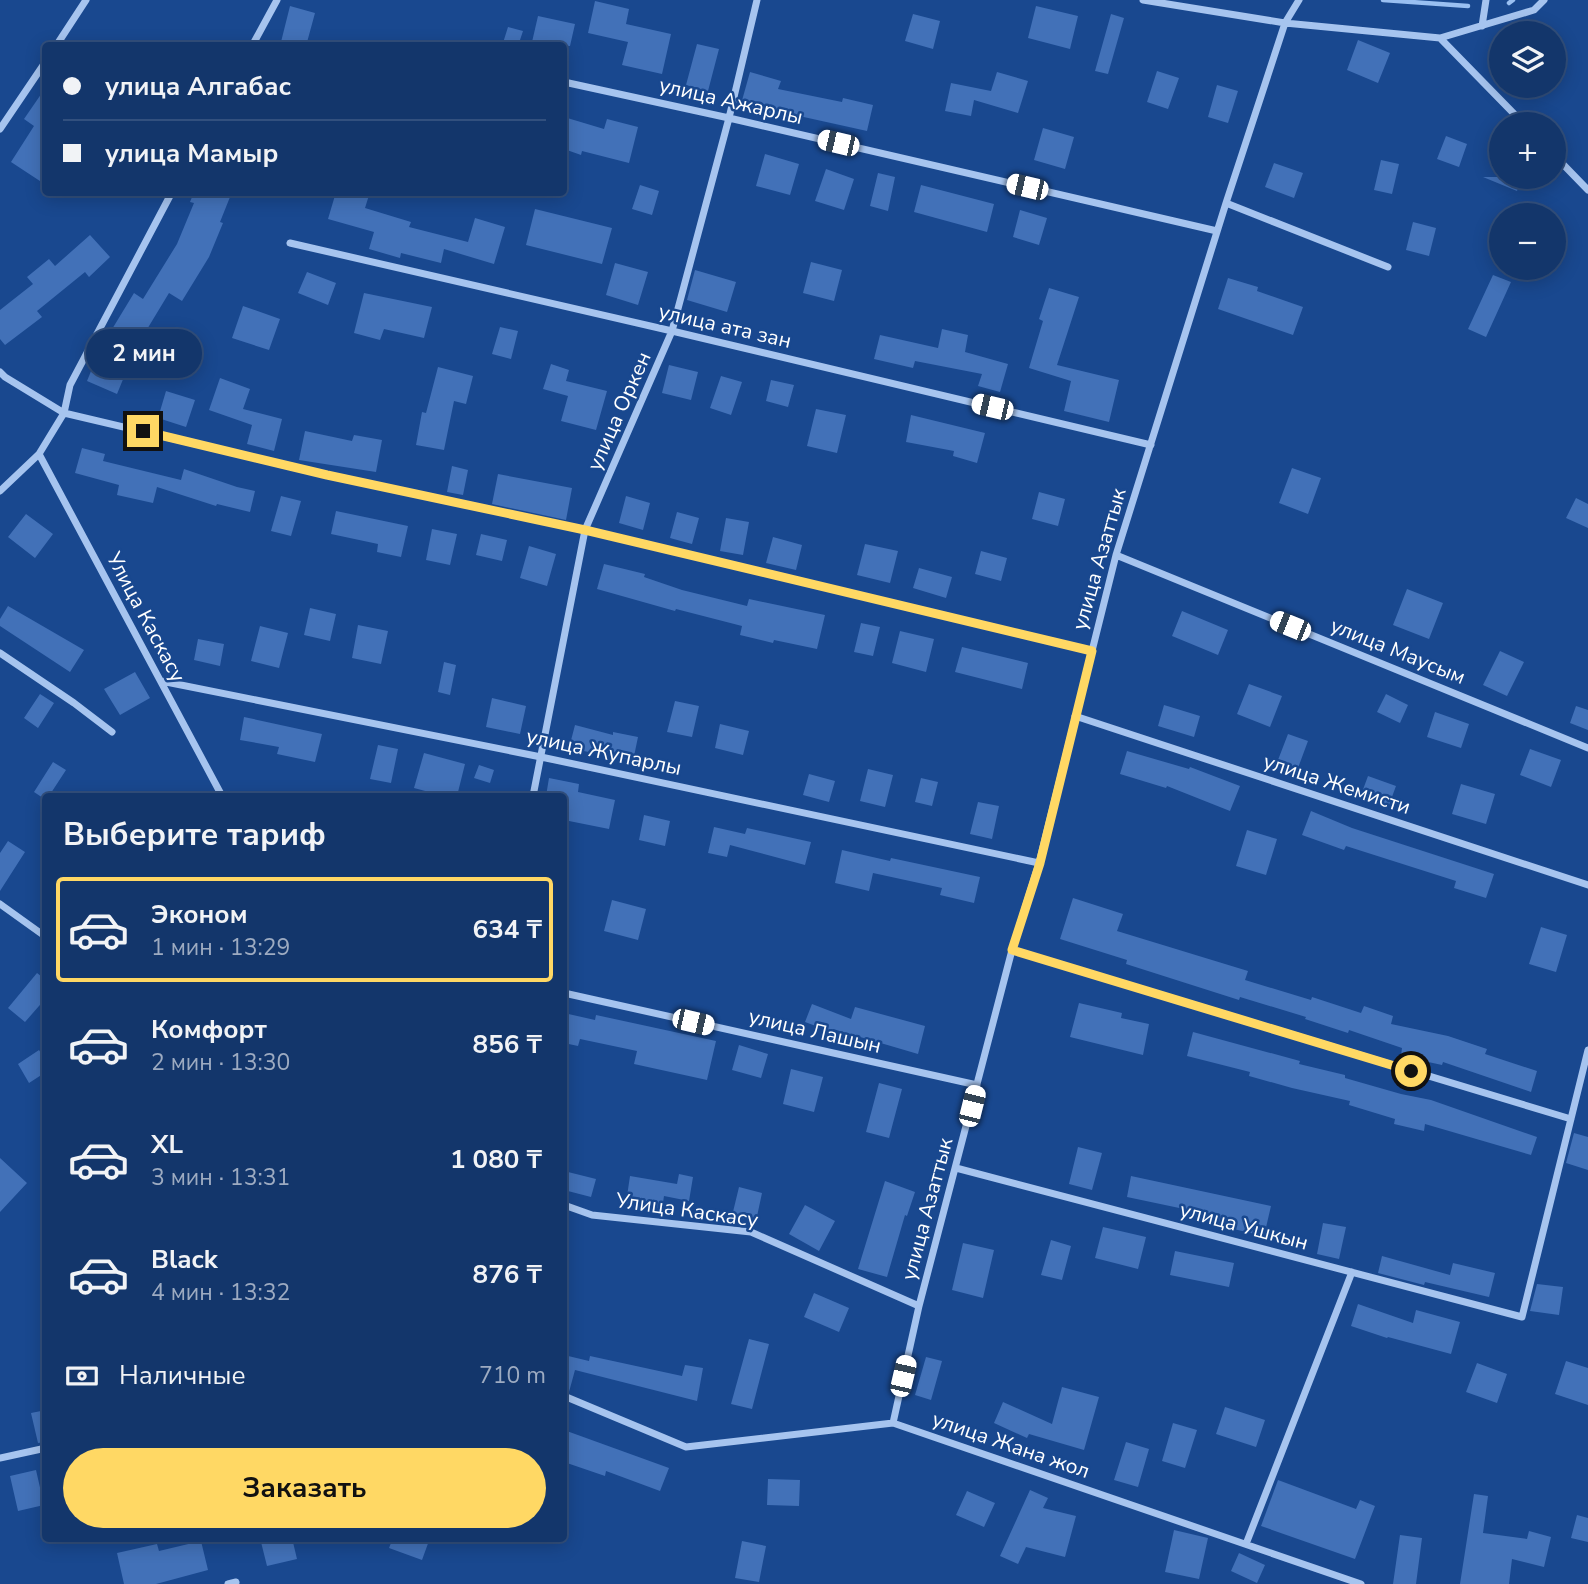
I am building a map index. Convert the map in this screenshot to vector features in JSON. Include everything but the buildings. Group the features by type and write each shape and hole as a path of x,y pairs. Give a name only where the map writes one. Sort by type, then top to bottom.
{"street":[{"path":"58,42 86,0"},
{"path":"254,42 277,0"},
{"name":"улица Оркен","path":"534,793 585,530 672,331 729,118 757,0"},
{"path":"1143,0 1285,23 1440,38 1534,10 1544,0"},
{"name":"улица Азаттык","path":"893,1423 919,1306 1012,950 1040,863 1116,555 1285,23 1299,0"},
{"path":"1482,26 1486,0"},
{"path":"1440,38 1512,112"},
{"path":"0,129 42,67"},
{"name":"улица Ажарлы","path":"567,83 1217,232"},
{"path":"1566,167 1588,190"},
{"path":"0,491 39,454 64,412 70,384 170,196"},
{"path":"1226,203 1388,267"},
{"name":"улица ата зан","path":"290,243 1151,445"},
{"path":"0,372 64,412 327,475 585,530 1092,651"},
{"name":"Улица Каскасу","path":"39,454 220,793"},
{"name":"улица Маусым","path":"1116,555 1588,748"},
{"path":"0,653 112,732"},
{"name":"улица Жупарлы","path":"161,681 541,757 1040,863"},
{"name":"улица Жемисти","path":"1075,716 1588,885"},
{"path":"0,904 42,934"},
{"path":"1012,950 1571,1119 1588,1050"},
{"name":"улица Лашын","path":"567,994 977,1086"},
{"name":"улица Ушкын","path":"956,1168 1522,1317 1571,1119"},
{"name":"Улица Каскасу","path":"567,1206 592,1215 751,1232 919,1306"},
{"path":"1245,1544 1352,1272"},
{"name":"улица Жана жол","path":"567,1397 686,1447 893,1423 1361,1584"},
{"path":"0,1458 42,1449"}],"waterway":[{"path":"1383,0 1468,6"},
{"path":"1509,3 1513,0"}],"route":[{"path":"143,431 327,475 585,530 1092,651 1040,863 1012,950 1411,1071"}]}
